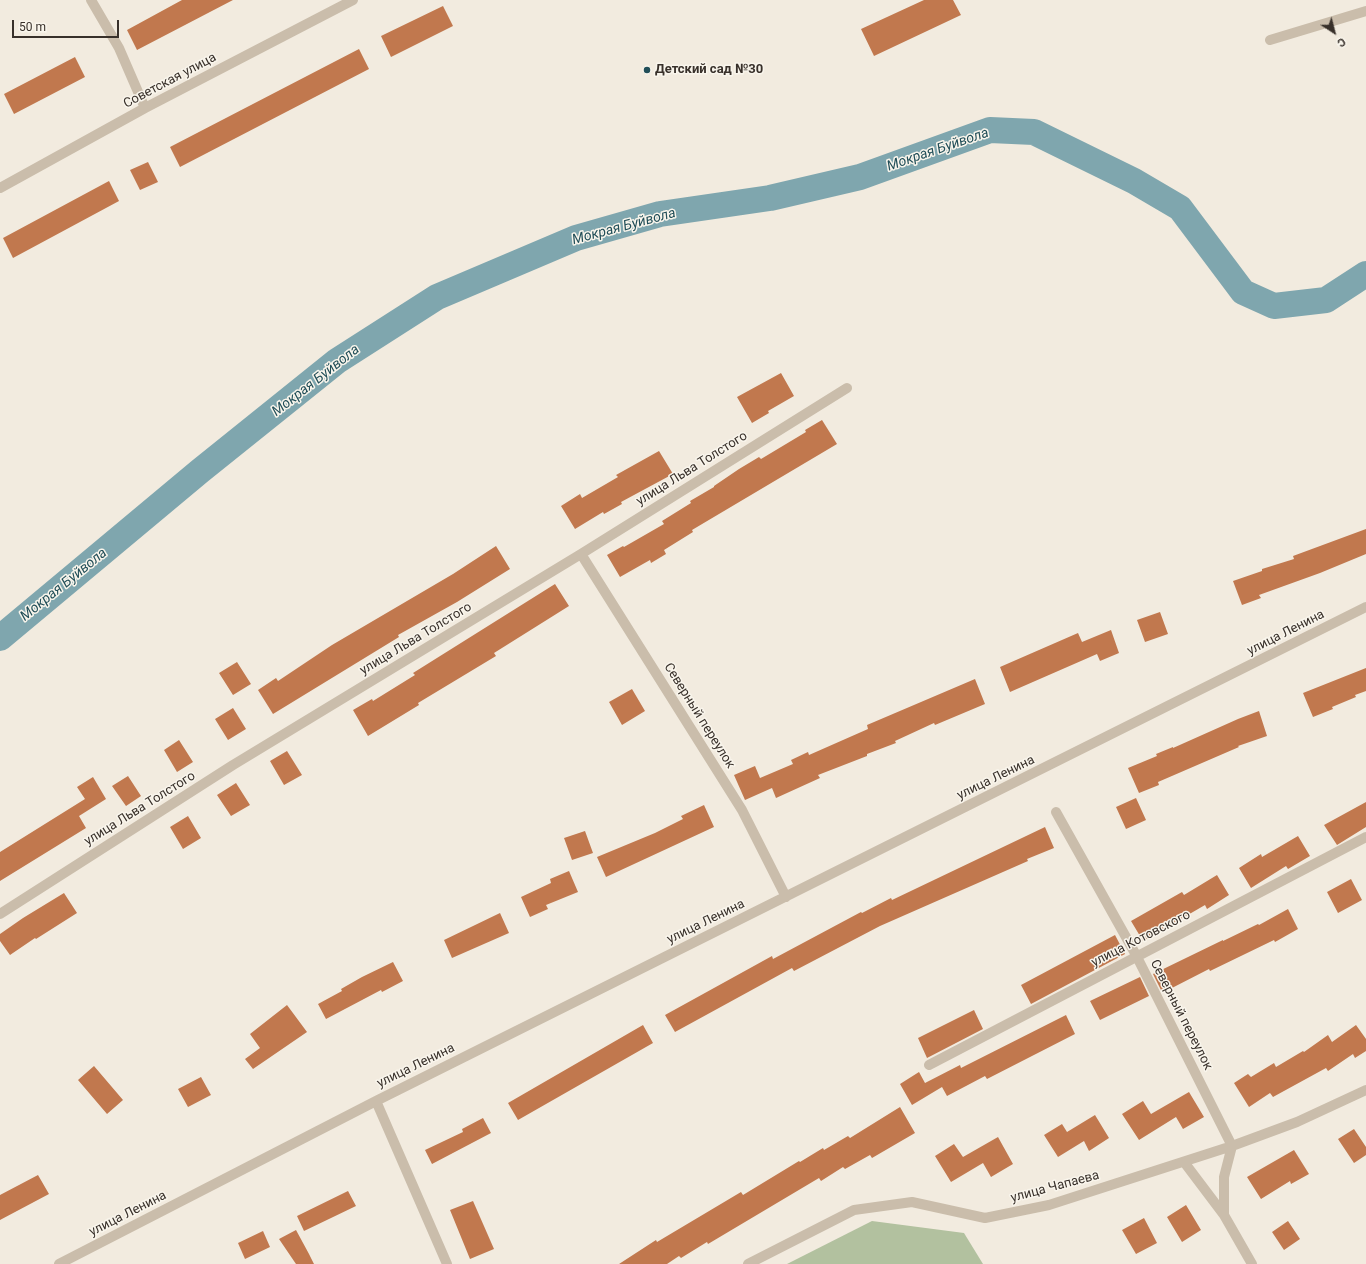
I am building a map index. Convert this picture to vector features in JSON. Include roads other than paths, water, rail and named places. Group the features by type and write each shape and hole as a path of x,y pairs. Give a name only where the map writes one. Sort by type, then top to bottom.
{"street":[{"path":"90,0 119,48 145,108"},
{"name":"Советская улица","path":"0,188 145,108 353,0"},
{"path":"1270,40 1366,12"},
{"name":"улица Льва Толстого","path":"0,914 232,765 581,554 847,388"},
{"name":"Северный переулок","path":"581,554 742,810 786,897"},
{"name":"улица Ленина","path":"60,1264 376,1101 1366,607"},
{"name":"Северный переулок","path":"1056,812 1136,956 1232,1146"},
{"name":"улица Котовского","path":"929,1065 1366,837"},
{"name":"улица Чапаева","path":"748,1264 854,1210 912,1202 985,1218 1049,1205 1232,1146 1297,1122 1366,1090"},
{"path":"376,1101 447,1264"},
{"path":"1224,1215 1224,1177 1232,1146"},
{"path":"1184,1162 1224,1215 1252,1264"}],"waterway":[{"name":"Мокрая Буйвола","path":"0,638 200,471 337,361 437,297 576,238 660,214 770,198 860,177 990,130 1034,132 1134,181 1180,208 1243,292 1274,306 1326,300 1366,274"}],"place":[{"name":"Детский сад №30","path":"647,70"}]}
